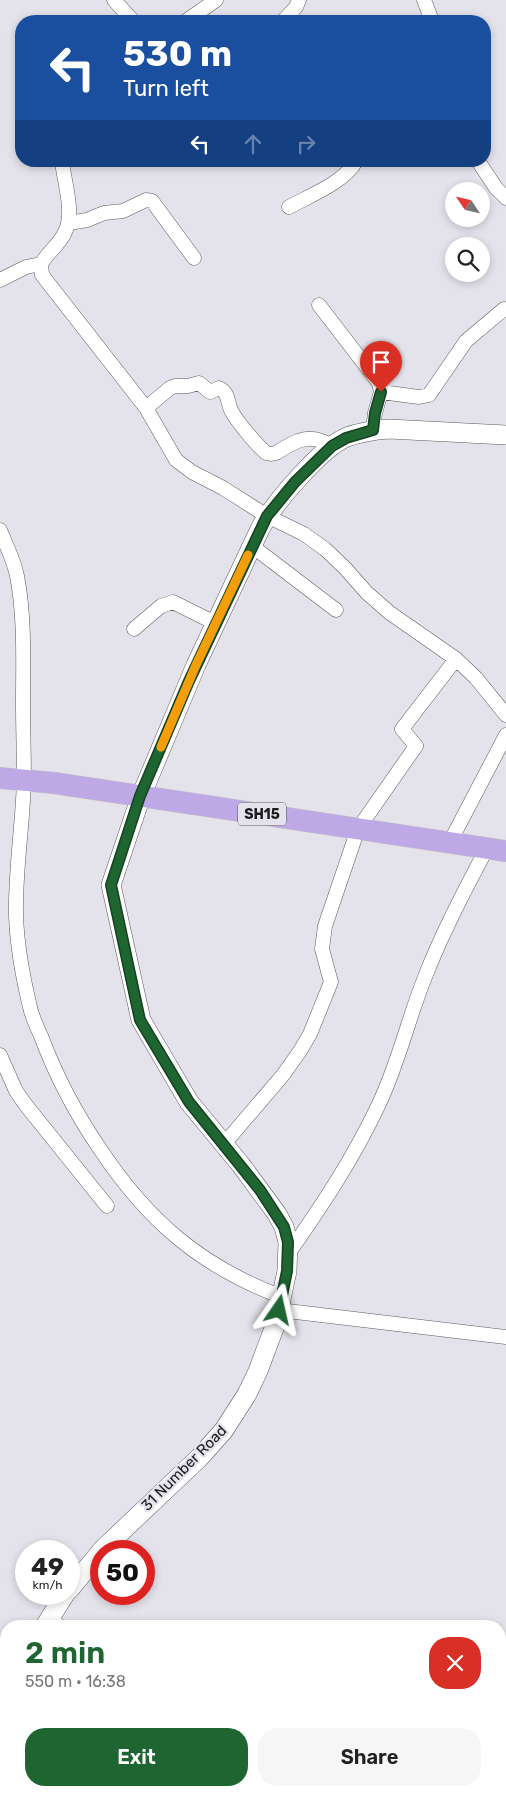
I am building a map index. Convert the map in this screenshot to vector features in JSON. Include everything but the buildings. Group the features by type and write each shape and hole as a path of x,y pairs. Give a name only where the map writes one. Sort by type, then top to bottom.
{"main road":[{"name":"31 Number Road","path":"80,1577 102,1550 200,1457 224,1430 247,1394 258,1372 279,1311 287,1271 288,1242 284,1227 277,1214 224,1144 189,1102 140,1020 111,885 140,796 196,665 252,546 267,516 295,482 332,446 346,438 373,430 389,429 506,435"},
{"name":"SH15","path":"14,779 497,849"},
{"path":"53,1620 60,1605"}],"street":[{"path":"114,0 128,15"},
{"path":"195,15 216,0"},
{"path":"289,15 296,7 299,0"},
{"path":"424,0 430,15"},
{"path":"63,167 68,198 69,223 60,240 42,264 42,275 146,408 176,460 192,472 223,488 267,516 304,534 325,549 367,593 390,612 456,659 476,678 506,715"},
{"path":"289,207 340,179 352,167"},
{"path":"482,167 506,198"},
{"path":"69,223 87,220 104,213 124,211 146,200 152,200 194,258"},
{"path":"0,280 26,268 42,264"},
{"path":"319,305 377,379 381,388 373,430"},
{"path":"381,392 419,397 429,395 438,385 466,341 504,309"},
{"path":"146,408 170,388 197,383 210,392 219,388 223,390 232,414 266,453 276,453 308,438 332,446"},
{"path":"0,530 17,574 24,657 14,779 18,855 16,917 22,962 30,1010 49,1058 80,1119 112,1167 141,1204 164,1228 220,1269 250,1285 279,1311 506,1337"},
{"path":"252,546 336,610"},
{"path":"134,628 161,606 173,602 216,623"},
{"path":"224,1144 266,1097 293,1062 310,1034 330,989 331,982 322,949 323,936 358,829 416,746 402,729 456,659"},
{"path":"450,842 506,735"},
{"path":"288,1254 335,1184 365,1133 379,1104 428,969 455,911 497,849"},
{"path":"0,1055 16,1091 25,1104 106,1206"}],"slow traffic":[{"path":"161,747 196,665 248,555"}],"route":[{"path":"279,1310 287,1271 288,1242 284,1227 260,1190 189,1102 140,1020 111,885 140,796 202,651 267,516 295,482 332,446 346,438 373,430 375,413 381,392"}]}
